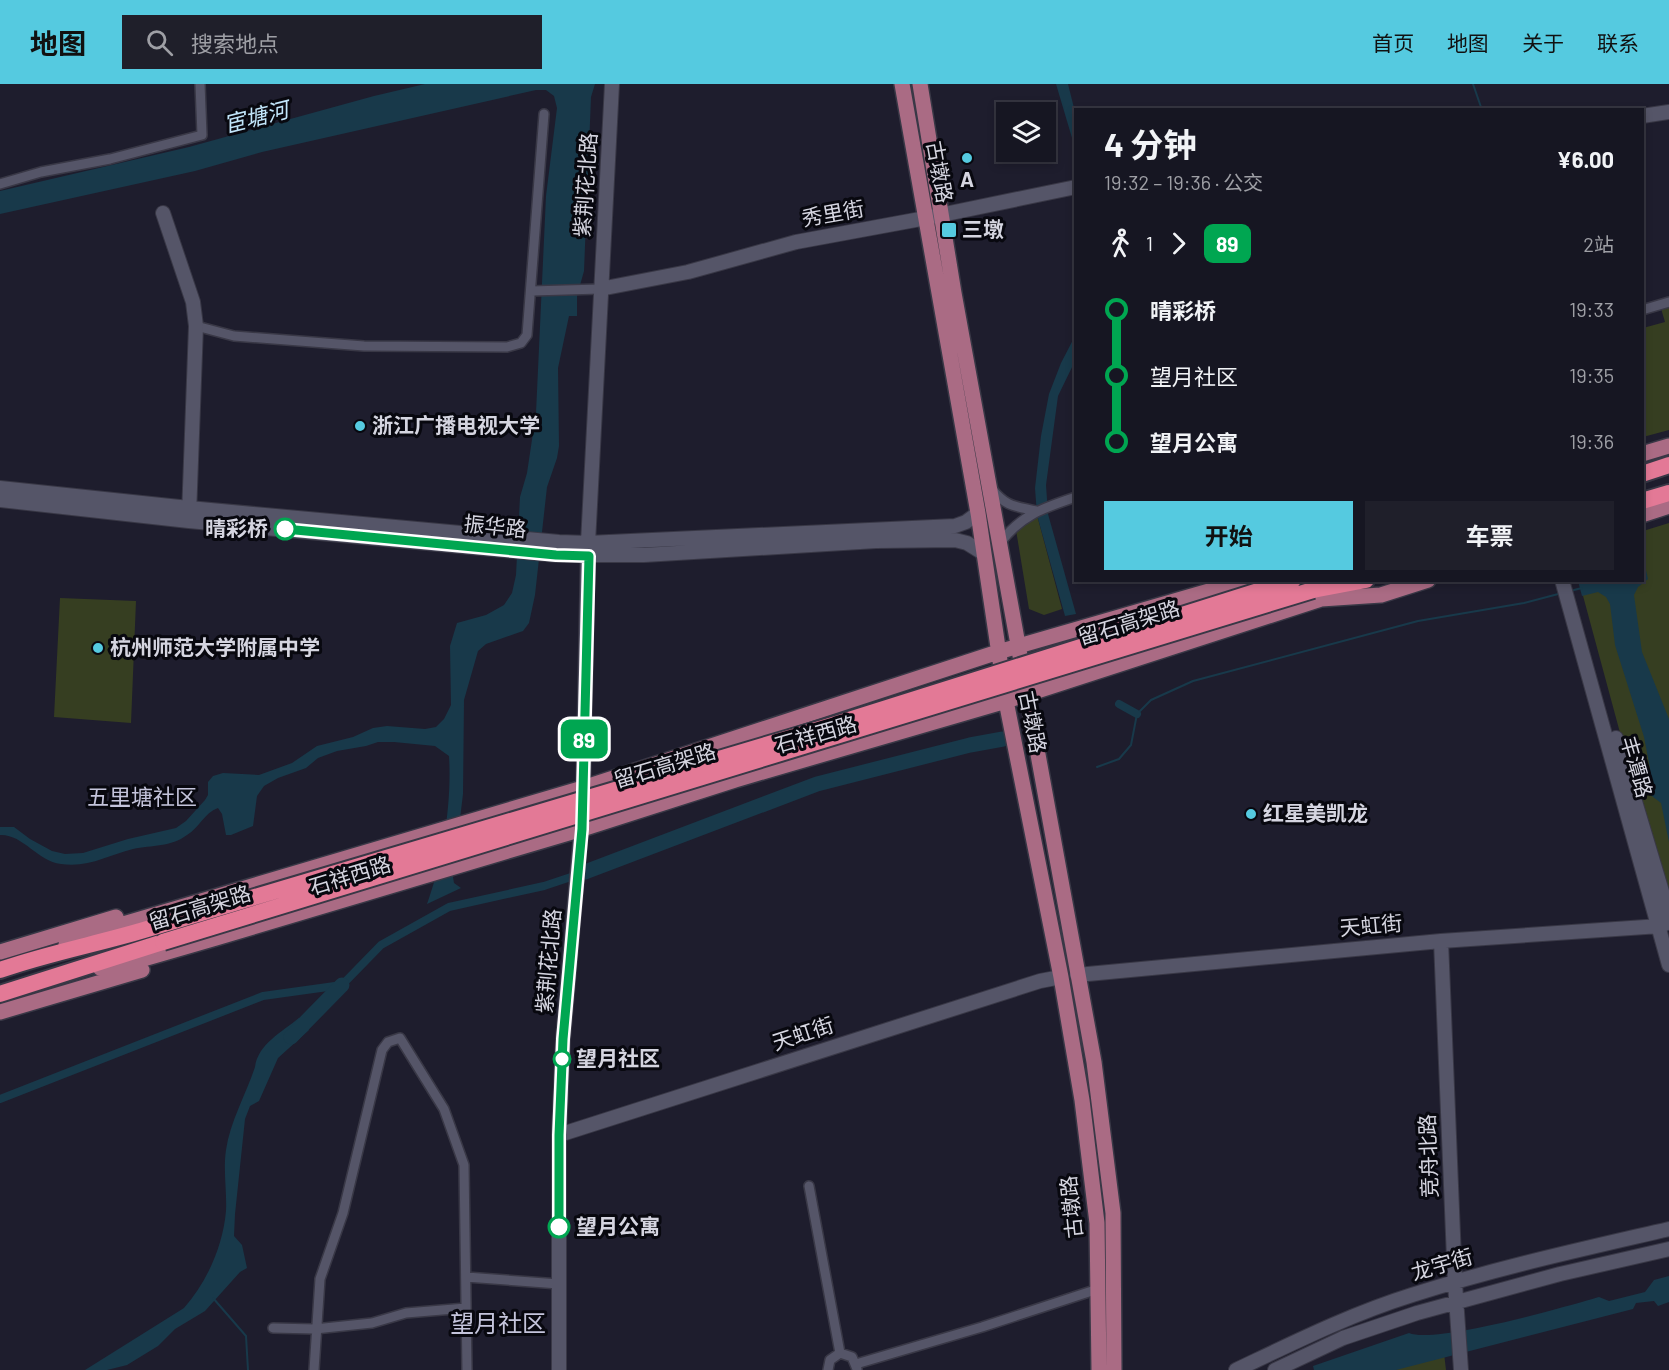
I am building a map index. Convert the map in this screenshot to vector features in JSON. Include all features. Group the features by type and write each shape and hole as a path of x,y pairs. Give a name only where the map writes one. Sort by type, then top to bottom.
{"highway":[{"path":"1644,462 1669,456"},
{"path":"1644,473 1669,465"},
{"path":"1644,489 1669,482"},
{"path":"1644,500 1669,493"},
{"name":"留石高架路","path":"0,970 36,957 108,941 830,726 1287,582"},
{"name":"留石高架路","path":"0,993 1317,595 1340,582"},
{"path":"1317,595 1359,582"}],"main road":[{"name":"古墩路","path":"902,84 978,513 1006,701 1061,977 1082,1100 1097,1223 1099,1370"},
{"name":"古墩路","path":"920,84 1026,694 1094,1062 1113,1213 1114,1370"},
{"path":"1644,453 1669,446"},
{"path":"1644,509 1669,505"},
{"path":"1644,514 1669,505"},
{"name":"石祥西路","path":"36,957 103,930 583,788 998,652 1240,582"},
{"path":"1317,595 1387,582"},
{"name":"石祥西路","path":"59,976 133,962 216,938 582,829 735,780 1006,701 1317,595 1381,595 1422,582"},
{"name":"石祥西路","path":"0,952 96,921 253,885"},
{"name":"石祥西路","path":"0,1012 166,963 216,938"}],"street":[{"path":"0,184 41,172 110,159 202,135 200,84"},
{"name":"紫荆花北路","path":"559,1370 559,1135 564,1033 582,829 589,549 600,289 612,84"},
{"path":"1644,116 1669,112"},
{"path":"196,326 234,336 364,346 507,347 521,343 527,335 544,114"},
{"name":"秀里街","path":"600,289 688,272 796,242 1074,187"},
{"path":"163,213 193,302 196,326 189,514"},
{"path":"531,291 600,289"},
{"path":"1644,309 1669,302"},
{"path":"989,485 1005,503 1036,511"},
{"name":"振华路","path":"0,488 189,514"},
{"path":"1000,543 1010,530 1036,511 1074,498"},
{"name":"振华路","path":"0,500 189,514 644,555 876,541 955,540 967,543 983,553"},
{"name":"振华路","path":"589,549 955,526 966,522 978,513"},
{"name":"丰潭路","path":"1569,588 1669,915"},
{"name":"丰潭路","path":"1569,588 1664,924 1669,965"},
{"name":"天虹街","path":"1077,975 1441,941 1664,924"},
{"name":"竞舟北路","path":"1441,941 1455,1283 1461,1366"},
{"name":"天虹街","path":"559,1135 1040,981 1061,977"},
{"path":"314,1370 320,1279 343,1213 382,1050 388,1042 400,1038 444,1109 464,1166 467,1370"},
{"path":"809,1186 840,1353"},
{"name":"龙宇街","path":"1236,1370 1335,1323 1412,1295 1553,1256 1669,1229"},
{"name":"龙宇街","path":"1275,1370 1342,1338 1417,1312 1560,1274 1669,1249"},
{"path":"466,1277 559,1284"},
{"path":"840,1353 852,1357 856,1367 1098,1289"},
{"path":"273,1328 315,1329 372,1323 406,1313 466,1308"},
{"path":"828,1370 830,1360 840,1353"}],"green space":[{"path":"1669,302 1669,430 1644,437 1644,328 1665,322 1660,305"},
{"path":"1037,515 1062,609 1044,615 1029,609 1016,530"},
{"path":"1669,523 1669,914 1579,582 1644,582 1644,531"},
{"path":"60,598 136,601 131,723 54,717"},
{"path":"1443,1345 1446,1370 1356,1370"}],"water":[{"path":"425,84 595,84 591,97 584,271 577,296 577,316 569,316 558,368 559,446 547,487 535,595 529,623 523,631 486,644 478,651 464,700 463,794 453,877 454,883 461,888 427,904 442,850 448,812 450,774 449,756 435,746 378,742 337,751 318,758 306,768 278,778 264,786 257,796 253,826 231,835 226,835 222,814 218,808 209,813 191,832 174,842 133,849 89,863 71,865 52,862 16,839 0,835 0,827 14,827 52,851 65,854 83,853 128,839 176,828 186,821 205,800 208,795 208,782 213,776 223,773 259,775 292,763 317,746 353,737 373,728 387,726 425,729 436,727 444,719 451,705 450,646 457,623 486,615 504,605 512,593 516,575 520,497 527,473 536,413 546,196 557,108 554,96 546,90 536,90 262,152 195,171 0,214 0,191 189,147"},
{"path":"1056,84 1068,84 1074,108 1074,145"},
{"path":"1074,338 1074,363 1058,396 1046,485 1048,514 1076,614 1065,616 1037,515 1035,488 1049,394"},
{"path":"1644,567 1646,570 1648,579 1638,587 1634,595 1642,652 1669,719 1669,842 1661,803 1644,790 1643,781 1650,768 1644,737 1615,645 1610,604 1606,597 1598,592 1582,596 1578,582 1644,582"},
{"path":"299,1018 309,1030 278,1058 259,1101 250,1106 245,1119 234,1236 242,1245 247,1268 240,1272 205,1311 175,1329 158,1346 127,1365 107,1370 85,1370 184,1308 200,1287 217,1250 224,1224 226,1211 225,1158 228,1140 257,1059 272,1039"},
{"path":"1669,1276 1669,1302 1658,1306 1654,1301 1636,1303 1633,1309 1396,1370 1314,1370 1313,1366 1409,1333 1423,1335 1472,1329 1599,1297 1609,1301 1645,1292 1654,1280"}],"waterway":[{"path":"1473,84 1481,108"},
{"path":"1570,591 1582,588"},
{"path":"1097,767 1119,759 1131,745 1137,714 1151,700 1193,681 1418,621 1524,603 1562,593"},
{"path":"1119,704 1137,714"},
{"path":"585,872 817,784 970,745 1003,739"},
{"path":"0,1099 263,996 342,985 381,945 449,907 544,886 571,877"},
{"path":"291,1037 342,985"},
{"path":"213,1298 246,1336 248,1370"}],"bus line":[{"name":"89","path":"285,529 556,555 589,556 582,829 563,1039 559,1135 559,1227"}],"place":[{"name":"A","path":"967,158"},
{"name":"三墩","path":"949,230"},
{"name":"浙江广播电视大学","path":"360,426"},
{"name":"晴彩桥","path":"285,529"},
{"name":"杭州师范大学附属中学","path":"98,648"},
{"name":"红星美凯龙","path":"1251,814"},
{"name":"望月社区","path":"562,1059"},
{"name":"望月公寓","path":"559,1227"}],"district":[{"name":"五里塘社区","path":"142,797"},
{"name":"望月社区","path":"498,1324"}],"water label":[{"name":"宦塘河","path":"256,117"}]}
